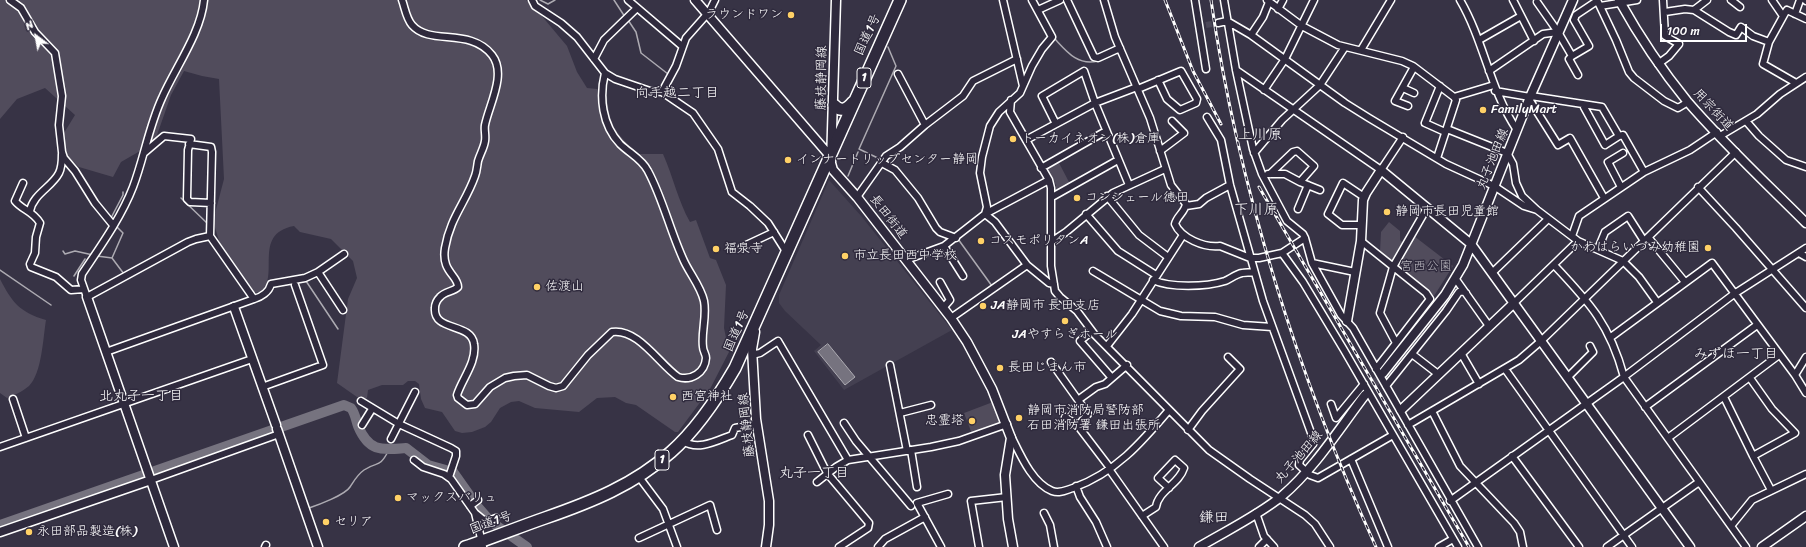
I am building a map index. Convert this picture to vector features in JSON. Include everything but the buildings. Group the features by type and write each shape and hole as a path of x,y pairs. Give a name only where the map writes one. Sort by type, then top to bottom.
{"highway":[{"name":"国道1号","path":"465,547 483,544 501,534 609,494 639,477 683,441 717,397 735,368 756,325 853,102 900,0"},
{"path":"834,104 843,110 853,102"}],"street":[{"path":"10,0 21,8 35,32 55,53 62,96 60,125 62,152 61,167 59,174 35,200 30,211"},
{"path":"174,547 81,280 82,274 113,225 132,189 161,99 191,39 204,0"},
{"path":"402,0 410,22 416,29 432,36 460,38 475,43 488,50 498,66 498,76 492,107 484,127 485,141 478,162 476,174 471,187 455,215 445,248 445,263 450,273 457,280 458,286 441,295 436,303 435,309 435,314 440,321 463,330 472,336 474,341 474,356 457,395 458,398 467,405 475,404 490,387 505,378 514,376 528,375 549,386 556,388 563,386 588,355 612,332 621,332 639,341 678,377 686,378 695,376 705,364 705,355 702,346 705,315 702,295 684,260 647,168 632,153 620,144 606,122 603,112 605,73"},
{"path":"532,0 535,6 569,29 605,73 615,79 650,91 662,92 693,113 718,149 732,192 760,215 774,232 787,253"},
{"path":"628,0 682,46"},
{"name":"長田街道","path":"695,0 830,156 834,170 857,197 951,318 967,342 992,389 1010,433 1006,463 1007,496 1013,547"},
{"path":"662,92 676,66 682,46 690,32 707,14 715,0"},
{"name":"藤枝静岡線","path":"830,156 834,104 836,0"},
{"path":"1003,0 1023,87"},
{"path":"985,214 987,207 980,173 986,139 993,120 1010,100 1020,93 1032,66 1052,36 1032,0"},
{"path":"1038,10 1060,0"},
{"path":"1067,0 1094,57 1098,58 1120,48"},
{"path":"1104,0 1120,48 1150,118 1165,169 1171,184 1183,199 1186,206 1176,220 1175,224 1183,235 1202,244 1214,247 1220,246 1250,258 1282,253 1305,238"},
{"path":"1195,0 1206,69"},
{"path":"1224,0 1236,70 1254,153 1262,174 1287,221 1303,234 1312,263 1341,315 1353,328 1380,371 1386,386 1401,410 1450,501 1478,547"},
{"path":"1278,10 1283,0"},
{"path":"1264,90 1285,59 1314,0"},
{"path":"1361,50 1391,0"},
{"path":"1460,0 1478,40 1495,88 1506,113 1517,130"},
{"path":"1513,0 1534,41"},
{"name":"丸子池田線","path":"1380,371 1438,304 1455,278 1471,244 1530,97 1572,0"},
{"path":"1578,75 1569,59 1588,46 1574,20 1576,15 1598,2 1637,0"},
{"path":"1658,64 1669,56 1679,44 1665,36 1665,12 1663,0"},
{"path":"1694,10 1707,0"},
{"path":"1731,0 1740,7"},
{"path":"1772,0 1783,16"},
{"path":"1795,14 1800,0"},
{"path":"1251,35 1263,17 1268,1 1278,10 1302,26 1345,47 1402,61 1414,67 1456,100 1437,158"},
{"name":"用宗街道","path":"1620,1 1639,36 1658,64 1688,102 1806,223"},
{"path":"1537,2 1559,29 1572,56"},
{"path":"1598,2 1616,40 1625,64 1634,78 1664,101 1678,108 1688,102"},
{"path":"594,59 604,40 637,8"},
{"path":"1665,12 1685,9 1694,10 1736,35 1741,27 1753,36 1769,42"},
{"path":"1796,83 1763,64 1769,42 1787,10 1806,20"},
{"path":"1478,40 1521,16"},
{"path":"1218,23 1227,21 1251,35 1345,103 1437,158 1494,186 1524,206 1538,210"},
{"path":"1199,26 1206,25"},
{"path":"1489,71 1544,34 1559,29"},
{"path":"1254,153 1268,135 1320,84 1345,47"},
{"path":"857,197 886,156 900,147 962,96 973,80 1017,59"},
{"path":"1408,106 1395,101 1414,67"},
{"path":"1236,70 1381,170 1471,244 1690,547"},
{"path":"1056,124 1042,96 1084,71 1106,131 1129,184"},
{"path":"1026,140 1095,103 1181,71 1197,99 1196,103 1180,110 1167,99 1158,80"},
{"path":"898,74 925,125"},
{"path":"1572,236 1579,216 1604,198 1644,172 1746,121 1757,114 1780,94 1806,77"},
{"path":"1440,86 1425,123 1507,153 1513,164 1516,183 1522,196 1548,219 1578,241 1623,261 1639,277 1657,302"},
{"path":"1403,88 1414,93"},
{"path":"1454,97 1495,88 1530,97 1602,107 1619,136"},
{"path":"1530,97 1558,145 1570,138 1604,198"},
{"path":"1010,100 1010,112 1049,180 1052,197 1051,266 1056,291 1060,297 1077,311 1092,331 1127,365 1188,430 1231,466 1280,497 1310,520 1330,547"},
{"path":"1584,107 1605,144 1623,135 1644,172"},
{"path":"1207,117 1221,140 1230,185 1254,272 1272,328 1314,441 1299,462 1300,467 1312,477 1318,478 1393,435"},
{"path":"1160,151 1184,133 1172,121"},
{"path":"1746,121 1759,136 1786,160 1806,167"},
{"path":"1041,168 1106,131"},
{"path":"144,153 164,136 191,139 188,150 187,199 190,202 211,203"},
{"path":"1347,321 1361,241 1364,197 1403,137"},
{"path":"189,144 209,145 212,150 210,236 254,300"},
{"path":"1270,174 1293,152 1297,151 1314,166 1300,182"},
{"path":"62,152 67,163 75,171 95,203 113,225"},
{"path":"1408,425 1519,360 1541,341 1698,187 1736,152"},
{"path":"1621,187 1608,162 1623,153"},
{"path":"1052,197 1118,160"},
{"path":"882,163 895,170 918,198 936,228 940,232 956,238"},
{"path":"1051,242 1066,232 1107,196 1129,184 1165,169"},
{"path":"1262,174 1285,174 1320,190"},
{"path":"906,260 944,246 985,214 1049,180"},
{"path":"23,183 15,201 18,205 30,211 40,223 36,237 35,253 30,264 31,267 56,277 71,290 86,293 188,242 210,236"},
{"path":"1362,225 1342,225 1328,214 1343,183 1364,197"},
{"path":"1186,206 1199,204 1206,198 1230,185"},
{"path":"1298,209 1308,185"},
{"path":"1698,187 1758,252 1771,270 1806,308"},
{"path":"1107,196 1131,220 1139,235 1168,257"},
{"path":"1396,343 1380,314 1393,267 1427,208"},
{"path":"985,214 995,222 1027,266 1054,284"},
{"path":"1086,214 1118,251 1161,284 1214,284 1242,272 1254,272"},
{"path":"1598,249 1605,232 1628,216 1632,225 1685,282"},
{"path":"1492,273 1548,219"},
{"path":"742,247 774,232"},
{"path":"1107,346 1140,301 1183,235"},
{"path":"1361,241 1426,293 1430,299 1396,343 1380,371"},
{"path":"1401,410 1578,241"},
{"path":"944,246 963,276"},
{"path":"1450,501 1624,376 1734,294 1806,248"},
{"path":"1799,252 1806,257"},
{"path":"1282,253 1303,282 1458,547"},
{"path":"106,352 254,300 261,297 271,284 305,278 318,272 344,254"},
{"path":"1312,263 1355,272"},
{"path":"1611,337 1712,263 1795,375 1806,393"},
{"path":"1554,265 1597,313 1611,337 1619,356 1624,376 1698,482 1746,547"},
{"path":"951,318 1027,266"},
{"path":"1093,271 1140,301 1160,311 1196,317 1215,317 1243,325 1272,328"},
{"path":"318,272 343,310"},
{"path":"1455,278 1489,326"},
{"path":"940,282 950,300 943,308"},
{"path":"262,388 324,365 295,285"},
{"path":"1386,386 1446,311 1459,292 1463,291 1466,293"},
{"path":"234,307 318,547"},
{"name":"藤枝静岡線","path":"756,325 752,355 757,424 769,501 769,526 766,547"},
{"path":"1645,407 1757,325"},
{"path":"1092,331 1080,341 1112,378"},
{"path":"752,355 760,353 778,341 848,460"},
{"path":"1568,377 1593,352 1590,346"},
{"path":"1460,353 1479,384"},
{"path":"1412,354 1438,374"},
{"path":"1668,438 1780,355"},
{"path":"1188,430 1202,411 1240,369 1228,357"},
{"path":"1795,375 1806,357"},
{"path":"0,447 252,359"},
{"path":"735,368 742,362 746,363 753,371 754,377"},
{"path":"1051,362 1088,414 1078,426"},
{"path":"890,364 917,487"},
{"path":"1078,400 1096,387 1105,384 1127,365"},
{"path":"1505,369 1632,547"},
{"path":"1750,378 1772,409 1795,433 1753,456"},
{"path":"1331,404 1336,418 1364,384"},
{"path":"391,439 415,392"},
{"name":"丸子池田線","path":"1199,547 1280,497 1306,472 1365,395"},
{"path":"1724,397 1771,490"},
{"path":"13,399 26,438"},
{"path":"361,401 398,424 456,451 453,468 449,477"},
{"path":"900,413 931,404"},
{"path":"362,425 372,409"},
{"path":"1010,433 1029,470 1048,488 1058,492 1091,481 1110,469 1137,448 1169,410"},
{"path":"1432,411 1457,462 1514,523 1520,532 1523,547"},
{"path":"1065,417 1078,426 1164,547"},
{"path":"844,423 856,441 911,506"},
{"path":"683,441 688,444 699,446 732,435 736,428 757,424"},
{"path":"817,482 827,473 848,460 909,451 959,441 1007,424"},
{"path":"0,532 149,475 277,430"},
{"path":"808,435 827,473 869,523 868,528 839,547"},
{"path":"1512,456 1579,547"},
{"path":"1351,459 1388,547"},
{"path":"414,460 423,467 449,477 475,513 486,522 496,518"},
{"path":"1142,516 1156,507 1157,501 1182,474 1184,468 1175,460 1158,478 1169,488"},
{"path":"1731,526 1752,500 1806,474"},
{"path":"639,477 663,509 677,547"},
{"path":"1607,547 1698,482"},
{"path":"1076,486 1080,497 1096,522 1107,547"},
{"path":"932,547 940,545 917,503 948,494"},
{"path":"979,547 971,501 1007,496"},
{"path":"470,506 478,500"},
{"path":"639,538 710,506 717,530"},
{"path":"475,513 483,544"},
{"path":"1044,513 1050,525 1054,547"},
{"path":"1256,513 1264,536 1274,547"},
{"path":"878,547 885,540 925,516"},
{"path":"1762,547 1806,516"},
{"path":"1259,547 1267,539"},
{"path":"1439,547 1454,539"}],"shaded area":[{"name":"市立長田西中学校","path":"829,180 862,217 952,330 844,390 814,351 821,345 785,311 779,303 779,295"},
{"path":"828,344 855,377 845,385 818,352"}],"green space":[{"path":"0,0 526,0 541,15 567,46 577,72 587,88 597,89 607,96 612,123 625,141 639,154 663,154 690,222 696,220 710,258 716,260 726,285 724,328 729,352 710,389 678,432 675,432 636,405 626,403 615,397 597,398 579,412 535,408 519,401 511,402 500,408 491,422 485,427 472,432 462,433 455,431 442,412 425,408 421,399 419,384 415,381 408,381 403,385 382,385 368,390 367,398 363,400 357,397 337,383 348,299 357,278 353,261 331,239 300,232 294,226 281,231 273,238 270,247 268,278 265,287 258,293 254,292 220,244 213,221 224,179 219,79 184,71 171,95 156,138 147,147 121,162 113,177 79,167 68,157 65,149 64,133 75,115 45,88 17,99 0,119"},
{"path":"1058,161 1070,184 1060,190 1056,189 1056,185 1046,169"},
{"path":"1389,222 1400,231 1400,240 1404,244 1392,262 1380,252 1381,232"},
{"name":"宮西公園","path":"1414,236 1453,266 1434,296 1396,266"},
{"path":"0,279 8,294 17,305 23,310 46,320 43,345 37,373 29,386 7,398 0,393"},
{"path":"993,402 1002,423 972,434 964,413"}],"waterway":[{"path":"540,0 548,4 555,0"},
{"path":"614,0 625,17"},
{"path":"19,2 23,7"},
{"path":"628,20 636,32 641,53 668,74"},
{"path":"1055,39 1069,53 1079,60 1085,62 1098,61"},
{"path":"882,160 859,149 896,66 888,47"},
{"path":"848,176 858,152"},
{"path":"99,203 111,218 123,195 123,192"},
{"path":"181,198 208,224"},
{"path":"116,226 123,233 112,258 124,274"},
{"path":"958,239 992,286"},
{"path":"63,251 65,254 75,251 93,255"},
{"path":"97,256 112,258"},
{"path":"74,276 85,259"},
{"path":"0,270 51,305"},
{"path":"304,281 306,281 338,329"},
{"path":"0,525 344,405 351,408 362,434 371,445 383,449 406,448 428,465 453,472 477,506 490,521 527,547"},
{"path":"309,508 343,493 350,487 359,474 383,460 389,450"}],"tunnel":[{"path":"1206,25 1218,23"},
{"path":"1365,395 1383,373"}],"railway":[{"path":"1165,0 1193,71 1221,124"},
{"path":"1211,0 1237,140 1274,279 1321,416 1376,547"},
{"path":"1259,187 1469,547"}],"place":[{"name":"ラウンドワン","path":"791,15"},
{"name":"FamilyMart","path":"1483,110"},
{"name":"トーカイネオン(株)倉庫","path":"1013,139"},
{"name":"インナートリップセンター静岡","path":"788,160"},
{"name":"コンシェール徳田","path":"1077,198"},
{"name":"静岡市長田児童館","path":"1387,212"},
{"name":"コスモポリタンA","path":"981,241"},
{"name":"かわはらいづみ幼稚園","path":"1708,248"},
{"name":"福泉寺","path":"716,249"},
{"name":"市立長田西中学校","path":"845,256"},
{"name":"佐渡山","path":"537,287"},
{"name":"JA静岡市 長田支店","path":"983,306"},
{"name":"JAやすらぎホール","path":"1065,321"},
{"name":"長田じまん市","path":"1000,368"},
{"name":"西宮神社","path":"673,397"},
{"name":"静岡市消防局警防部 石田消防署 鎌田出張所","path":"1019,418"},
{"name":"忠霊塔","path":"972,421"},
{"name":"マックスバリュ","path":"398,498"},
{"name":"セリア","path":"326,522"},
{"name":"永田部品製造(株)","path":"29,532"}],"district":[{"name":"向手越二丁目","path":"677,93"},
{"name":"上川原","path":"1260,135"},
{"name":"下川原","path":"1256,210"},
{"name":"みずほ一丁目","path":"1736,354"},
{"name":"北丸子一丁目","path":"141,396"},
{"name":"丸子一丁目","path":"814,473"},
{"name":"鎌田","path":"1214,518"}]}
